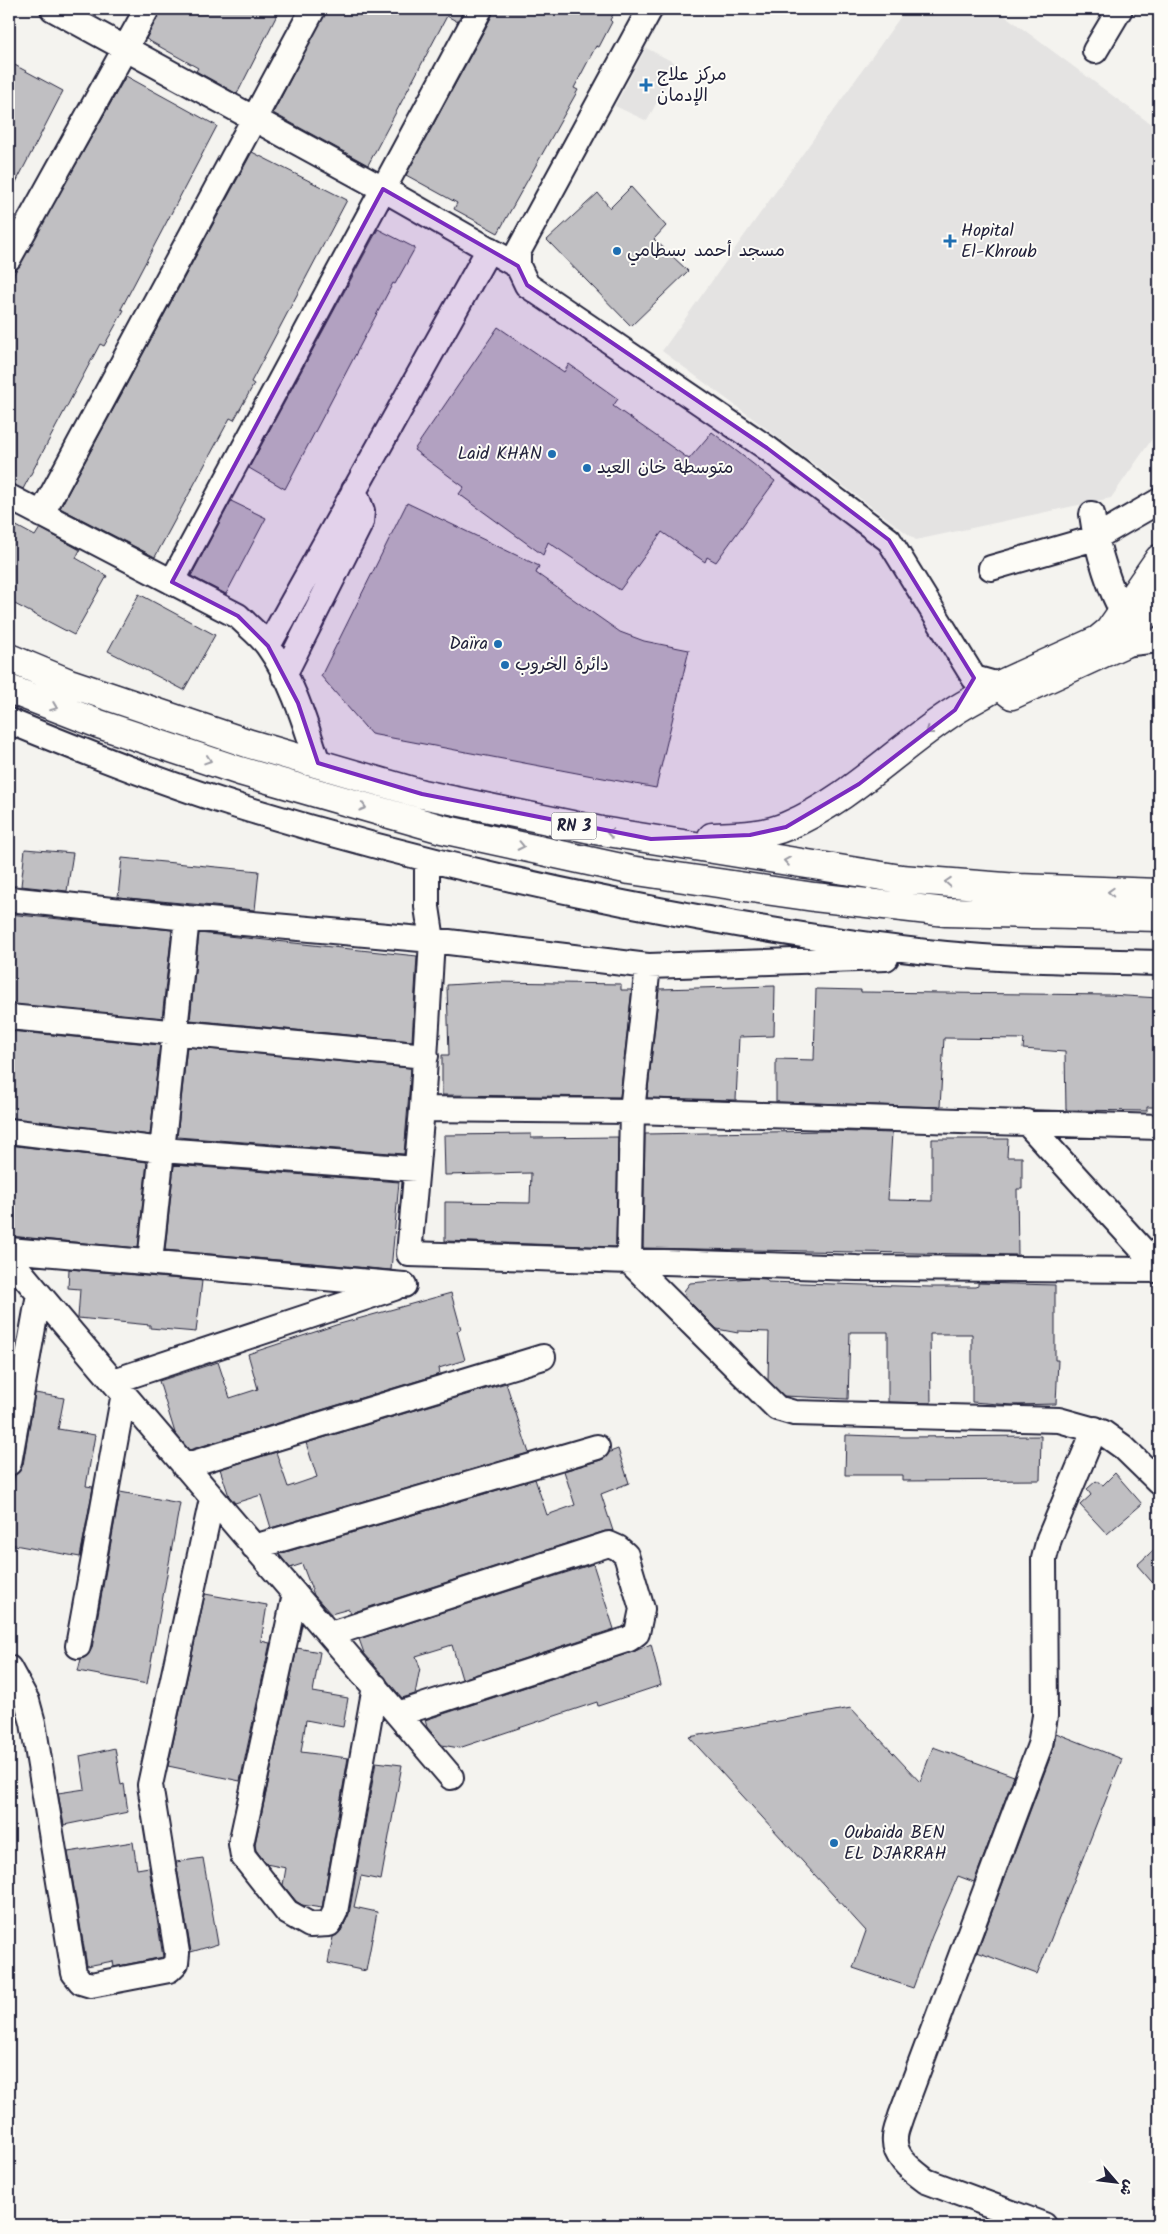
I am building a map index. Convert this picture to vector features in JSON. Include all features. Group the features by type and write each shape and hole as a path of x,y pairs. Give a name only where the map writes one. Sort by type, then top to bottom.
{"main road":[{"path":"1135,631 1159,559"},
{"path":"1135,631 1159,596"},
{"path":"651,839 750,835 786,827 824,807 858,784 955,710 986,682 1098,640 1109,631 1135,631"},
{"name":"RN 3","path":"9,658 78,686 250,744 422,794 601,831 901,879 1018,888 1159,893"},
{"name":"RN 3","path":"9,689 99,724 240,771 442,829 630,870 814,897 946,912 1159,917"}],"street":[{"path":"53,9 383,188 518,266"},
{"path":"9,258 147,9"},
{"path":"41,515 313,9"},
{"path":"172,582 480,9"},
{"path":"650,9 518,252 518,266 528,285 767,448 888,540 986,682"},
{"path":"1095,51 1120,9"},
{"path":"268,646 489,249"},
{"path":"284,676 361,522 362,511 354,490"},
{"path":"9,497 238,616 268,646 298,703 318,763"},
{"path":"990,568 1095,538 1159,501"},
{"path":"1092,514 1095,538 1135,631"},
{"path":"9,721 138,772 235,806 427,859 497,876 746,927 880,947 950,954 1159,963"},
{"path":"404,1284 409,1254 426,1056 432,940 427,907 427,859"},
{"path":"9,899 187,918 432,940 648,966 863,959 950,954"},
{"path":"150,1262 173,1032 187,918"},
{"path":"648,966 632,1111 629,1261 777,1408 794,1413 1059,1420 1102,1432 1123,1447 1159,1482"},
{"path":"9,1017 426,1056"},
{"path":"422,1109 632,1111 1159,1127"},
{"path":"1026,1122 1159,1269"},
{"path":"9,1132 162,1150 416,1169"},
{"path":"9,1250 404,1284"},
{"path":"409,1254 856,1268 1159,1269"},
{"path":"9,1258 212,1499 331,1634 451,1777"},
{"path":"119,1387 404,1284"},
{"path":"9,1463 39,1294"},
{"path":"184,1466 543,1357"},
{"path":"78,1646 119,1387"},
{"path":"1032,2223 926,2180 912,2170 899,2154 894,2139 1040,1745 1045,1716 1044,1559 1049,1539 1095,1429"},
{"path":"254,1547 597,1447"},
{"path":"9,1668 27,1701 33,1724 74,1972 80,1982 91,1985 169,1970 176,1964 176,1952 150,1785 212,1499"},
{"path":"331,1634 609,1544 618,1548 626,1555 642,1609 637,1633 629,1639 398,1714"},
{"path":"295,1594 241,1844 243,1856 287,1912 310,1925 329,1924 334,1912 375,1686"}],"highlighted area":[{"path":"383,189 518,266 527,285 767,448 889,540 974,678 955,710 859,784 786,827 750,835 651,839 422,794 318,763 298,703 268,646 238,616 172,582"}],"shaded area":[{"name":"Hopital El-Khroub","path":"906,9 996,9 1159,130 1159,429 1111,498 916,540 662,351"},
{"name":"مركز علاج الإدمان","path":"646,48 677,64 647,121 615,106"}],"building":[{"path":"161,9 280,9 237,94 196,71 198,68 146,39"},
{"path":"327,9 465,9 458,22 447,16 368,165 273,113"},
{"path":"494,9 616,9 610,20 612,22 599,47 596,46 574,88 578,90 498,233 454,209 457,203 406,175 492,16"},
{"path":"9,62 63,91 9,196"},
{"path":"126,76 217,126 121,309 124,310 104,346 100,344 23,489 9,483 9,283"},
{"path":"252,152 347,200 251,382 254,384 234,420 230,418 155,557 60,508"},
{"path":"631,187 666,226 654,239 688,271 631,326 547,240 598,193 610,208"},
{"path":"378,229 415,248 395,284 393,283 285,489 249,468"},
{"name":"Laid KHAN","path":"498,327 564,372 569,364 618,399 613,406 689,459 712,432 775,481 716,562 707,557 705,562 662,532 620,590 548,542 543,555 459,494 464,487 414,450"},
{"path":"231,501 266,518 226,594 191,576"},
{"name":"Daïra","path":"407,503 539,566 536,573 620,632 644,641 689,650 656,788 371,734 321,676"},
{"path":"9,522 35,536 40,528 80,550 76,558 107,576 74,635 9,601"},
{"path":"139,594 215,635 184,690 108,651"},
{"path":"25,849 73,853 67,891 21,886"},
{"path":"122,858 259,871 255,910 118,897"},
{"path":"9,914 172,930 162,1018 9,1004"},
{"path":"199,933 417,956 412,1041 190,1020"},
{"path":"497,982 621,984 621,990 632,990 620,1097 442,1095 442,1055 449,1055 447,985"},
{"path":"775,986 774,1036 739,1037 736,1100 647,1098 659,989"},
{"path":"816,989 861,990 861,992 1110,995 1159,998 1159,1107 1147,1107 1147,1111 1066,1110 1065,1052 1023,1049 1024,1039 944,1038 940,1107 776,1102 776,1059 814,1060"},
{"path":"9,1031 160,1045 150,1135 9,1118"},
{"path":"187,1047 411,1068 404,1154 177,1137"},
{"path":"827,1131 892,1133 888,1200 932,1201 932,1139 1008,1139 1007,1157 1022,1157 1022,1189 1017,1189 1018,1255 643,1248 645,1134"},
{"path":"531,1134 531,1138 618,1137 616,1247 445,1241 445,1202 530,1203 531,1173 445,1175 444,1135"},
{"path":"9,1145 147,1162 138,1248 9,1236 14,1193 9,1192"},
{"path":"174,1165 399,1182 391,1270 165,1250"},
{"path":"69,1269 202,1281 196,1332 150,1328 150,1325 78,1318 80,1289 68,1288"},
{"path":"750,1278 766,1279 768,1282 930,1287 975,1287 978,1286 978,1283 1055,1285 1055,1360 1058,1360 1056,1404 1012,1405 972,1402 972,1334 930,1334 931,1403 888,1402 888,1332 850,1332 848,1399 784,1396 768,1380 769,1332 738,1331 738,1333 717,1329 687,1299 684,1291 690,1283"},
{"path":"451,1293 461,1329 457,1331 465,1360 439,1368 440,1374 189,1450 175,1433 159,1381 218,1362 230,1398 258,1389 248,1354 336,1325"},
{"path":"506,1383 529,1453 271,1528 261,1495 235,1503 229,1496 220,1469 276,1452 288,1487 317,1477 306,1443"},
{"path":"35,1393 64,1398 58,1429 95,1435 86,1486 93,1487 80,1557 9,1544 9,1509 13,1483 15,1475 23,1465"},
{"path":"846,1435 905,1437 1041,1436 1040,1480 902,1481 902,1475 845,1475"},
{"path":"618,1449 629,1483 601,1494 613,1531 605,1531 351,1613 349,1609 331,1614 314,1595 302,1564 290,1568 279,1554 535,1479 547,1515 575,1505 564,1471 601,1460 610,1452"},
{"path":"1115,1473 1142,1504 1107,1534 1080,1505 1091,1495 1087,1489 1096,1481 1103,1485"},
{"path":"120,1492 180,1503 147,1684 78,1671 81,1659 88,1655 92,1648"},
{"path":"1159,1545 1159,1590 1137,1565"},
{"path":"593,1564 614,1629 462,1679 452,1645 416,1656 420,1668 415,1694 402,1698 364,1653 359,1639"},
{"path":"205,1594 267,1605 261,1641 270,1643 240,1781 168,1766"},
{"path":"651,1644 661,1685 598,1706 597,1702 459,1748 442,1745 427,1727 425,1720 633,1652"},
{"path":"297,1648 320,1652 313,1692 348,1698 343,1727 306,1720 301,1752 348,1758 322,1908 302,1905 296,1901 283,1885 286,1868 266,1864 256,1850 255,1844"},
{"path":"851,1708 920,1782 933,1747 1014,1776 974,1882 958,1876 932,1936 913,1988 853,1968 866,1931 689,1737"},
{"path":"1056,1733 1122,1759 1037,1974 977,1952 1053,1750"},
{"path":"115,1748 121,1785 124,1784 128,1812 64,1825 58,1793 85,1789 80,1756"},
{"path":"376,1762 402,1765 381,1880 361,1876 354,1907 377,1912 366,1971 328,1963 333,1937 341,1931 349,1914"},
{"path":"133,1842 137,1869 149,1867 163,1957 114,1967 113,1961 87,1966 68,1852"},
{"path":"203,1858 218,1944 191,1952 176,1862"}],"place":[{"name":"مركز علاج الإدمان","path":"646,85"},
{"name":"Hopital El-Khroub","path":"950,241"},
{"name":"مسجد أحمد بسطامي","path":"617,251"},
{"name":"Laid KHAN","path":"552,454"},
{"name":"متوسطة خان العيد","path":"587,468"},
{"name":"Daïra","path":"498,644"},
{"name":"دائرة الخروب","path":"505,665"},
{"name":"Oubaida BEN EL DJARRAH","path":"834,1843"}]}
